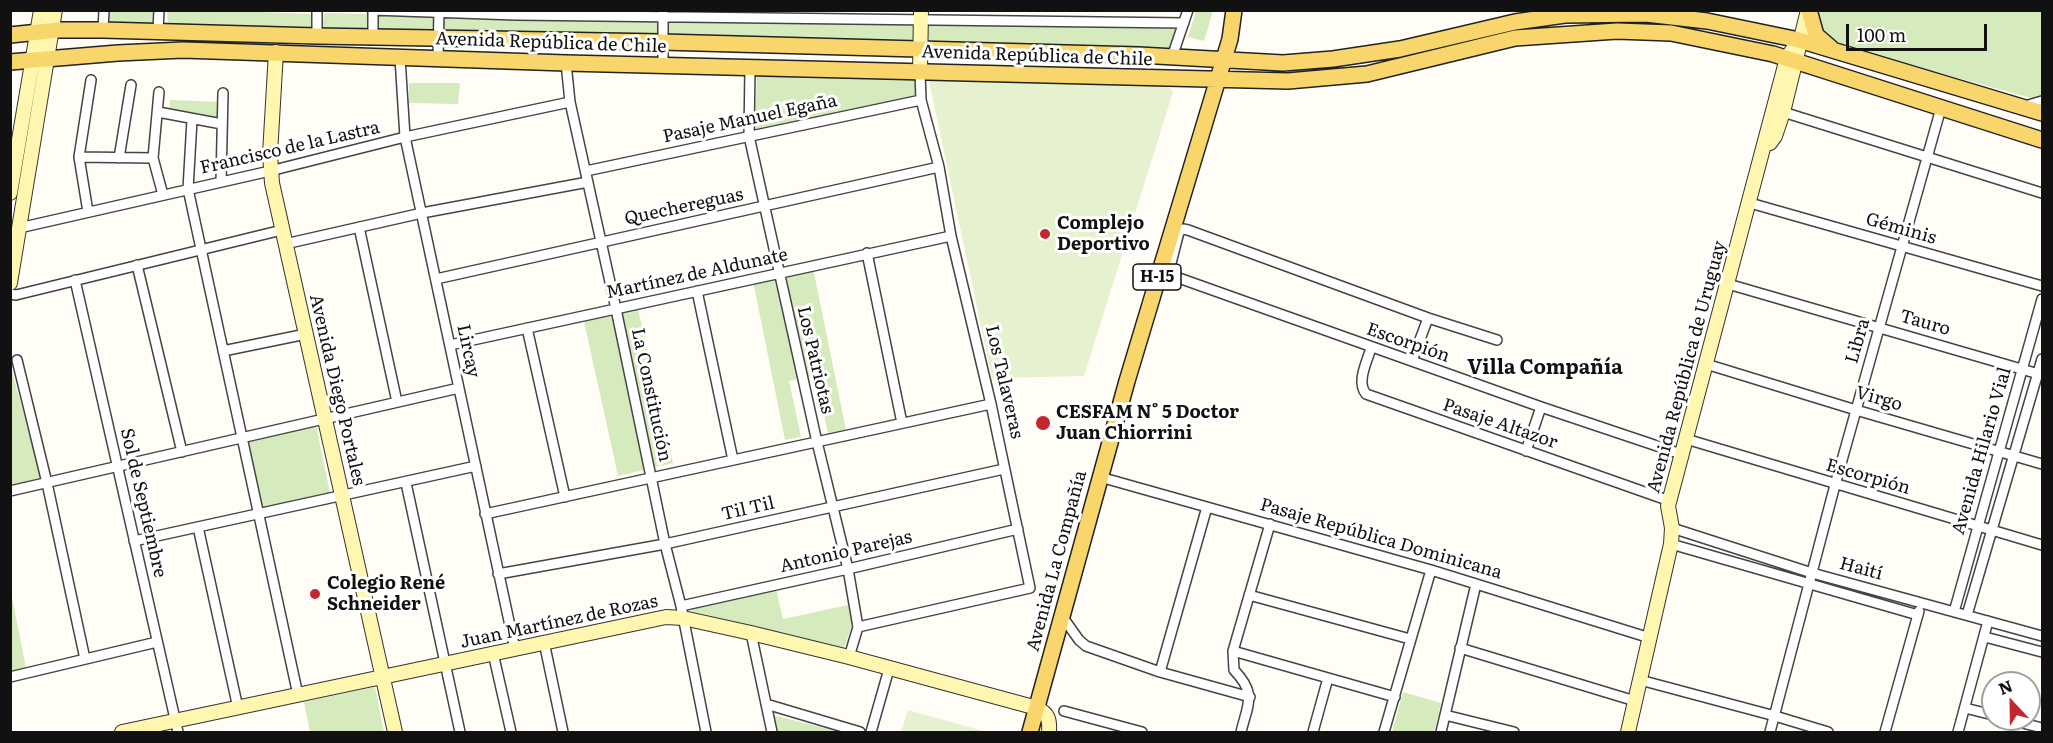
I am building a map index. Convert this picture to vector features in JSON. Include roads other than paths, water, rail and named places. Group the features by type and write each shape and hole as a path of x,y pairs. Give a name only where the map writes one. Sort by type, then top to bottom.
{"main road":[{"name":"Avenida La Compañía","path":"1030,732 1100,477 1163,274 1230,39 1234,10"},
{"path":"1808,10 1816,35 1836,51"},
{"name":"Avenida República de Chile","path":"10,35 103,30 662,42 920,48 1283,63 1400,49 1515,22 1565,15 1647,14 1707,21 1799,40 2043,113"},
{"name":"Avenida República de Chile","path":"10,62 183,50 663,66 1288,81 1339,78 1397,68 1515,38 1617,31 1671,33 1792,60 2043,140"}],"street":[{"path":"10,283 44,32 41,10"},
{"path":"44,32 55,10"},
{"path":"103,30 104,10"},
{"path":"159,10 159,31"},
{"path":"317,10 317,36"},
{"path":"373,37 372,10 982,16 1036,21 1184,23"},
{"path":"1036,10 1036,21"},
{"path":"1172,57 1188,10"},
{"name":"Avenida República de Uruguay","path":"1628,732 1671,544 1672,528 1668,506 1750,203 1761,153 1808,10"},
{"path":"438,12 438,59"},
{"path":"663,14 663,66"},
{"name":"Los Talaveras","path":"858,627 1030,588 991,404 951,236 939,167 921,100 921,16"},
{"name":"Avenida Diego Portales","path":"276,52 270,171 395,732"},
{"name":"Lircay","path":"400,58 405,137 476,466 484,514 515,649"},
{"path":"10,193 13,168 40,59"},
{"name":"Avenida República de Uruguay","path":"1761,153 1775,136 1783,112 1792,60"},
{"name":"La Constitución","path":"566,63 570,102 665,544 682,612 705,732"},
{"name":"Los Patriotas","path":"750,68 749,136 817,442 848,569 858,627 849,657"},
{"path":"88,212 79,157 91,80"},
{"path":"119,158 131,85"},
{"path":"159,92 153,158 163,195"},
{"path":"221,182 223,93"},
{"name":"Pasaje Manuel Egaña","path":"586,171 921,100"},
{"path":"2024,107 2043,101"},
{"name":"Francisco de la Lastra","path":"19,228 270,171 405,137 570,102"},
{"name":"Libra","path":"1770,732 1835,484 1941,108"},
{"path":"158,112 222,124"},
{"path":"1783,112 2043,193"},
{"path":"192,120 188,189 298,695"},
{"path":"79,157 153,158"},
{"name":"Quechereguas","path":"436,279 939,167"},
{"path":"10,294 16,295 202,250 359,227 588,182"},
{"name":"Géminis","path":"1750,203 2043,286"},
{"path":"359,227 397,402"},
{"path":"1163,274 1179,232 1188,230 1428,318 1497,340"},
{"name":"Martínez de Aldunate","path":"450,345 951,236"},
{"path":"867,253 903,423"},
{"path":"137,265 182,452"},
{"name":"Escorpión","path":"1163,274 1681,454"},
{"name":"Sol de Septiembre","path":"75,280 176,727"},
{"name":"Tauro","path":"1728,284 2040,374"},
{"path":"697,291 733,460"},
{"name":"Avenida Hilario Vial","path":"1954,612 2043,299"},
{"path":"1412,361 1428,318"},
{"path":"527,328 565,497"},
{"path":"223,351 306,334"},
{"name":"Pasaje Altazor","path":"1371,348 1361,382 1366,394 1670,501"},
{"name":"Avenida Hilario Vial","path":"1967,615 2043,359"},
{"path":"17,360 47,483 85,659"},
{"name":"Virgo","path":"1706,364 2043,464"},
{"path":"10,491 459,388"},
{"path":"484,514 991,404"},
{"path":"1526,451 1541,407"},
{"name":"Escorpión","path":"1686,439 2043,545"},
{"path":"134,541 476,466"},
{"name":"Til Til","path":"498,574 665,544 1004,468"},
{"name":"Pasaje República Dominicana","path":"1100,477 1431,570 1650,638"},
{"path":"406,483 447,663 460,732"},
{"path":"1160,672 1207,507"},
{"path":"1241,732 1250,698 1245,680 1234,670 1233,651 1270,524"},
{"path":"198,527 238,708"},
{"name":"Haití","path":"1672,528 1812,573 2043,636"},
{"name":"Antonio Parejas","path":"682,612 848,569 1018,529"},
{"name":"Haití","path":"1671,544 1918,615"},
{"path":"1384,732 1431,570"},
{"path":"1441,732 1476,584"},
{"path":"1250,595 1410,639"},
{"path":"1885,732 1921,603"},
{"name":"Juan Martínez de Rozas","path":"122,732 176,727 238,708 682,612 750,633 849,657 1036,708"},
{"path":"1062,616 1086,646 1160,672 1250,698"},
{"path":"1958,732 1988,621"},
{"path":"750,633 772,732"},
{"path":"1985,637 2043,652"},
{"path":"10,677 157,642"},
{"path":"544,642 563,732"},
{"path":"1460,648 1635,701"},
{"path":"1233,651 1395,697"},
{"path":"493,653 511,732"},
{"path":"872,732 889,669"},
{"path":"1313,732 1328,678"},
{"path":"1640,680 1828,732"},
{"path":"766,704 860,732"},
{"path":"1036,708 1044,711 1048,716 1049,732"},
{"path":"1965,708 1981,712"},
{"path":"1064,711 1142,732"},
{"path":"1445,716 1514,732"}],"place":[{"name":"Complejo Deportivo","path":"1045,234"},
{"name":"CESFAM N° 5 Doctor Juan Chiorrini","path":"1043,423"},
{"name":"Colegio René Schneider","path":"315,594"}],"district":[{"name":"Villa Compañía","path":"1545,368"}]}
